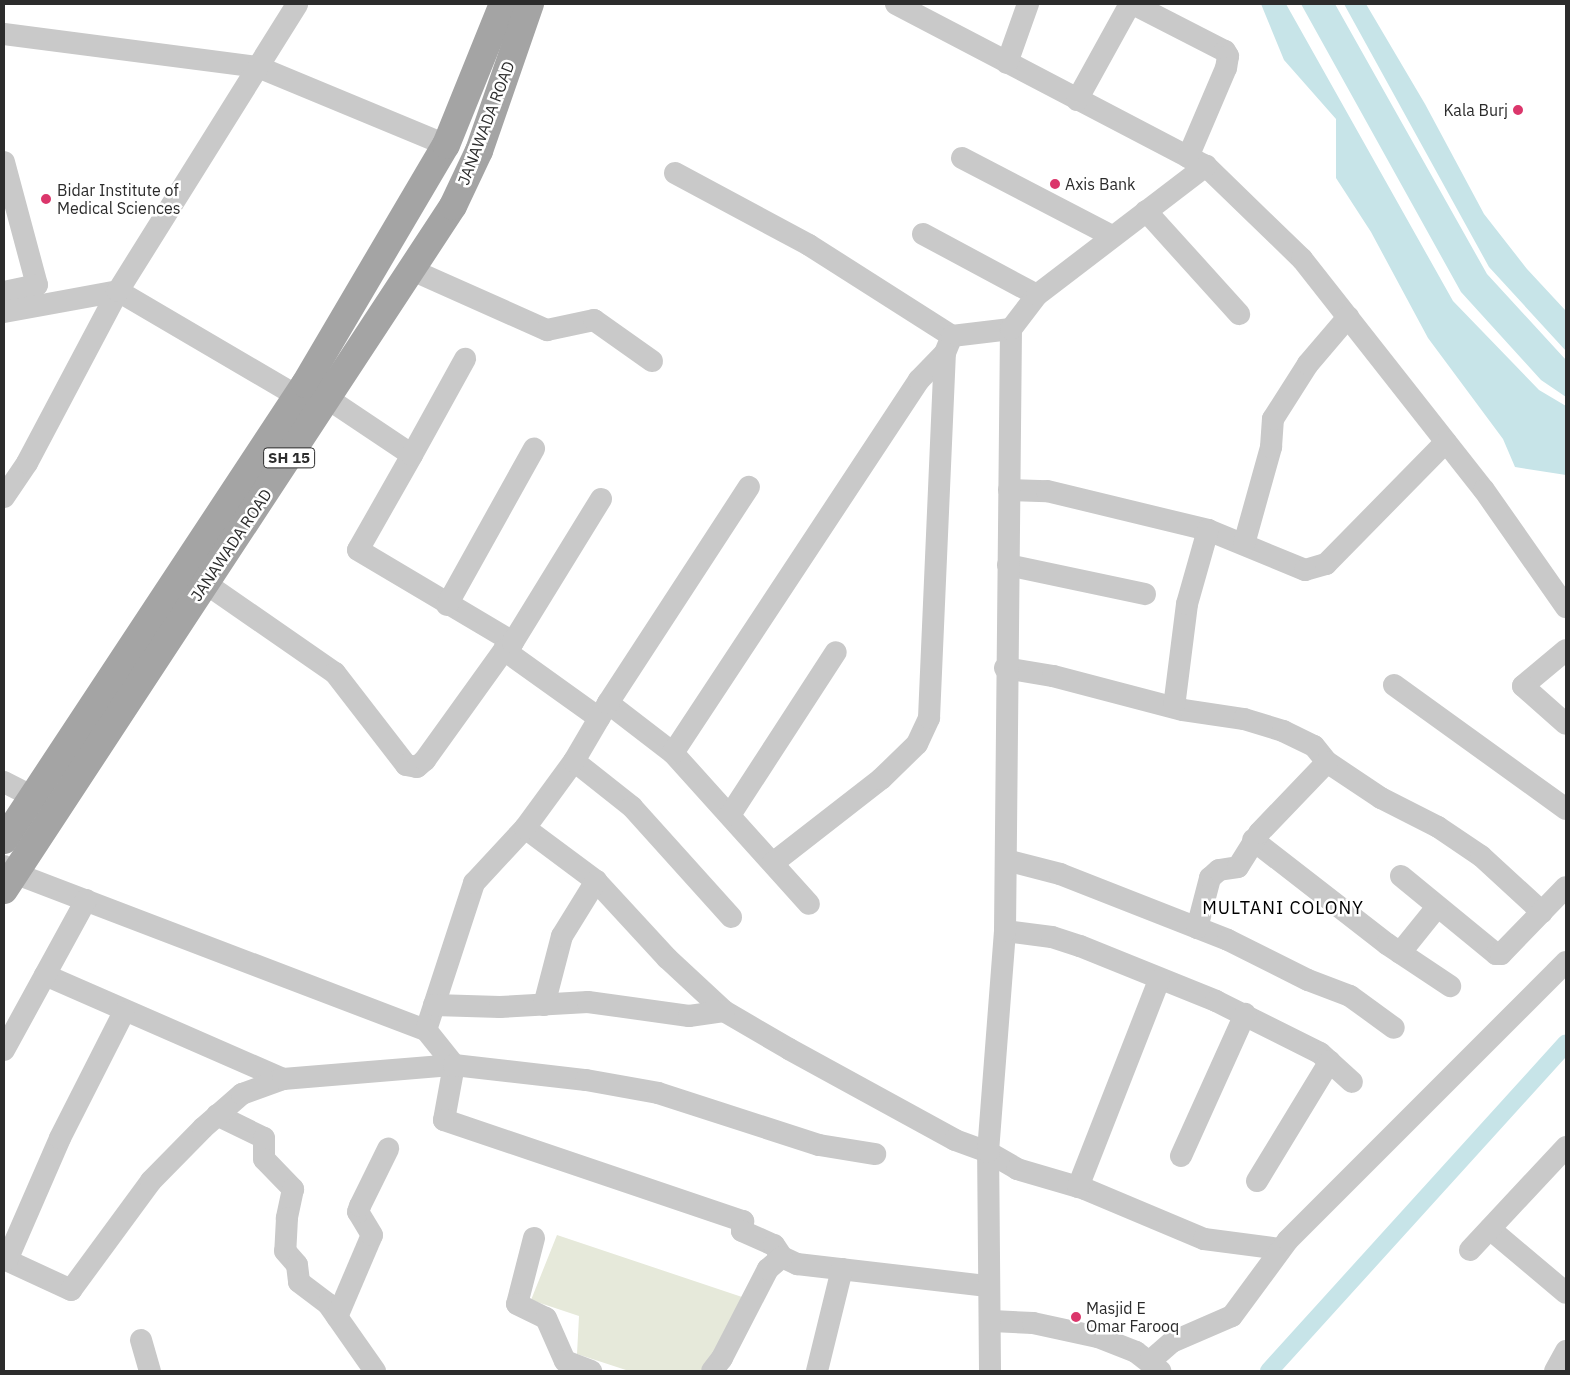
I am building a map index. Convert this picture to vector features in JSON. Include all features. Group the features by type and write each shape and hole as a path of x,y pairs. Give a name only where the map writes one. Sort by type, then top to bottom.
{"main road":[{"name":"JANAWADA ROAD","path":"4,840 301,390 446,145 503,4"},
{"name":"JANAWADA ROAD","path":"7,876 329,399 453,206 479,151 530,4"}],"street":[{"path":"4,497 27,463 118,290 297,4"},
{"path":"896,4 1197,162 1302,259 1484,490 1566,607"},
{"path":"1006,63 1028,4"},
{"path":"990,1371 992,1321 988,1286 988,1152 1005,931 1006,668 1011,330 1037,296 1146,211 1197,162 1228,56 1225,51 1132,4 1077,100"},
{"path":"4,34 258,67 446,145"},
{"path":"962,158 1112,236"},
{"path":"4,162 37,285 4,292"},
{"path":"675,173 809,245 949,344"},
{"path":"1146,211 1239,314"},
{"path":"923,234 1037,296"},
{"path":"412,270 547,330 594,320 652,361"},
{"path":"4,312 118,290 301,390 329,399 412,455"},
{"path":"1244,544 1271,447 1273,420 1308,364 1348,317"},
{"path":"673,753 919,380 949,344 1011,330"},
{"path":"773,864 881,779 917,744 928,718 949,344"},
{"path":"466,359 358,550 673,753 809,904"},
{"path":"1009,490 1048,491 1208,530 1291,566 1305,570 1326,564 1446,442"},
{"path":"446,605 534,449"},
{"path":"4,467 27,463"},
{"path":"426,1030 474,883 525,828 574,761 604,710 749,487"},
{"path":"205,583 335,672 406,765 417,767 425,760 509,646 601,499"},
{"path":"1174,707 1187,604 1208,530"},
{"path":"1008,565 1145,594"},
{"path":"1566,650 1523,686 1566,724"},
{"path":"730,815 836,652"},
{"path":"1006,668 1053,676 1174,707 1244,719 1283,730 1314,746 1327,762 1381,798 1438,827 1481,856 1542,912"},
{"path":"1394,686 1566,809"},
{"path":"574,761 632,807 731,917"},
{"path":"1197,928 1210,878 1219,870 1238,867 1253,840 1327,762"},
{"path":"4,782 33,797"},
{"path":"525,828 596,881 667,958 724,1011 955,1140 988,1152 1017,1169 1078,1187 1204,1239 1280,1249"},
{"path":"1253,840 1400,953 1450,986"},
{"path":"1006,860 1060,874 1197,928 1350,996 1394,1028"},
{"path":"7,876 86,900 426,1030 454,1065 444,1120 743,1221 742,1231 774,1245 782,1256 797,1264 988,1286"},
{"path":"1401,876 1496,954 1501,954 1566,887"},
{"path":"544,1005 562,936 596,881"},
{"path":"4,1050 86,900"},
{"path":"1400,953 1437,907"},
{"path":"1005,931 1052,937 1245,1014 1330,1061 1352,1082"},
{"path":"992,1321 1033,1323 1098,1337 1136,1352 1155,1367 1172,1342 1232,1316 1280,1249 1566,962"},
{"path":"45,975 124,1012 283,1079"},
{"path":"1078,1187 1159,980"},
{"path":"434,1004 544,1005 588,1002 689,1016 724,1011"},
{"path":"124,1012 60,1138 5,1259 71,1290 151,1181 242,1094 283,1079 454,1065 586,1080 658,1093 819,1145 875,1154"},
{"path":"1182,1156 1245,1014"},
{"path":"1257,1181 1330,1061"},
{"path":"218,1115 264,1138 264,1159 294,1189 287,1218 285,1251 297,1265 299,1282 328,1304 375,1371"},
{"path":"1470,1250 1566,1147"},
{"path":"337,1317 372,1235 358,1212 388,1149"},
{"path":"1490,1229 1566,1293"},
{"path":"534,1238 517,1304 546,1318 565,1361 591,1371"},
{"path":"712,1371 722,1358 768,1269 782,1256"},
{"path":"817,1371 842,1269"},
{"path":"141,1340 150,1371"},
{"path":"1555,1371 1566,1350"}],"shaded area":[{"path":"557,1235 745,1298 715,1355 700,1371 629,1371 577,1354 579,1316 531,1300"}],"water":[{"path":"1261,4 1286,4 1453,301 1539,390 1566,406 1566,475 1515,467 1503,439 1428,338 1371,232 1336,178 1336,119 1284,60"},
{"path":"1301,4 1335,4 1487,274 1566,360 1566,397 1541,380 1461,292"},
{"path":"1344,4 1366,4 1425,104 1484,214 1527,269 1566,311 1566,351 1489,267"}],"waterway":[{"path":"1269,1371 1566,1043"}],"place":[{"name":"Kala Burj","path":"1518,110"},
{"name":"Axis Bank","path":"1055,184"},
{"name":"Bidar Institute of Medical Sciences","path":"46,199"},
{"name":"Masjid E Omar Farooq","path":"1076,1317"}],"district":[{"name":"MULTANI COLONY","path":"1283,908"}]}
